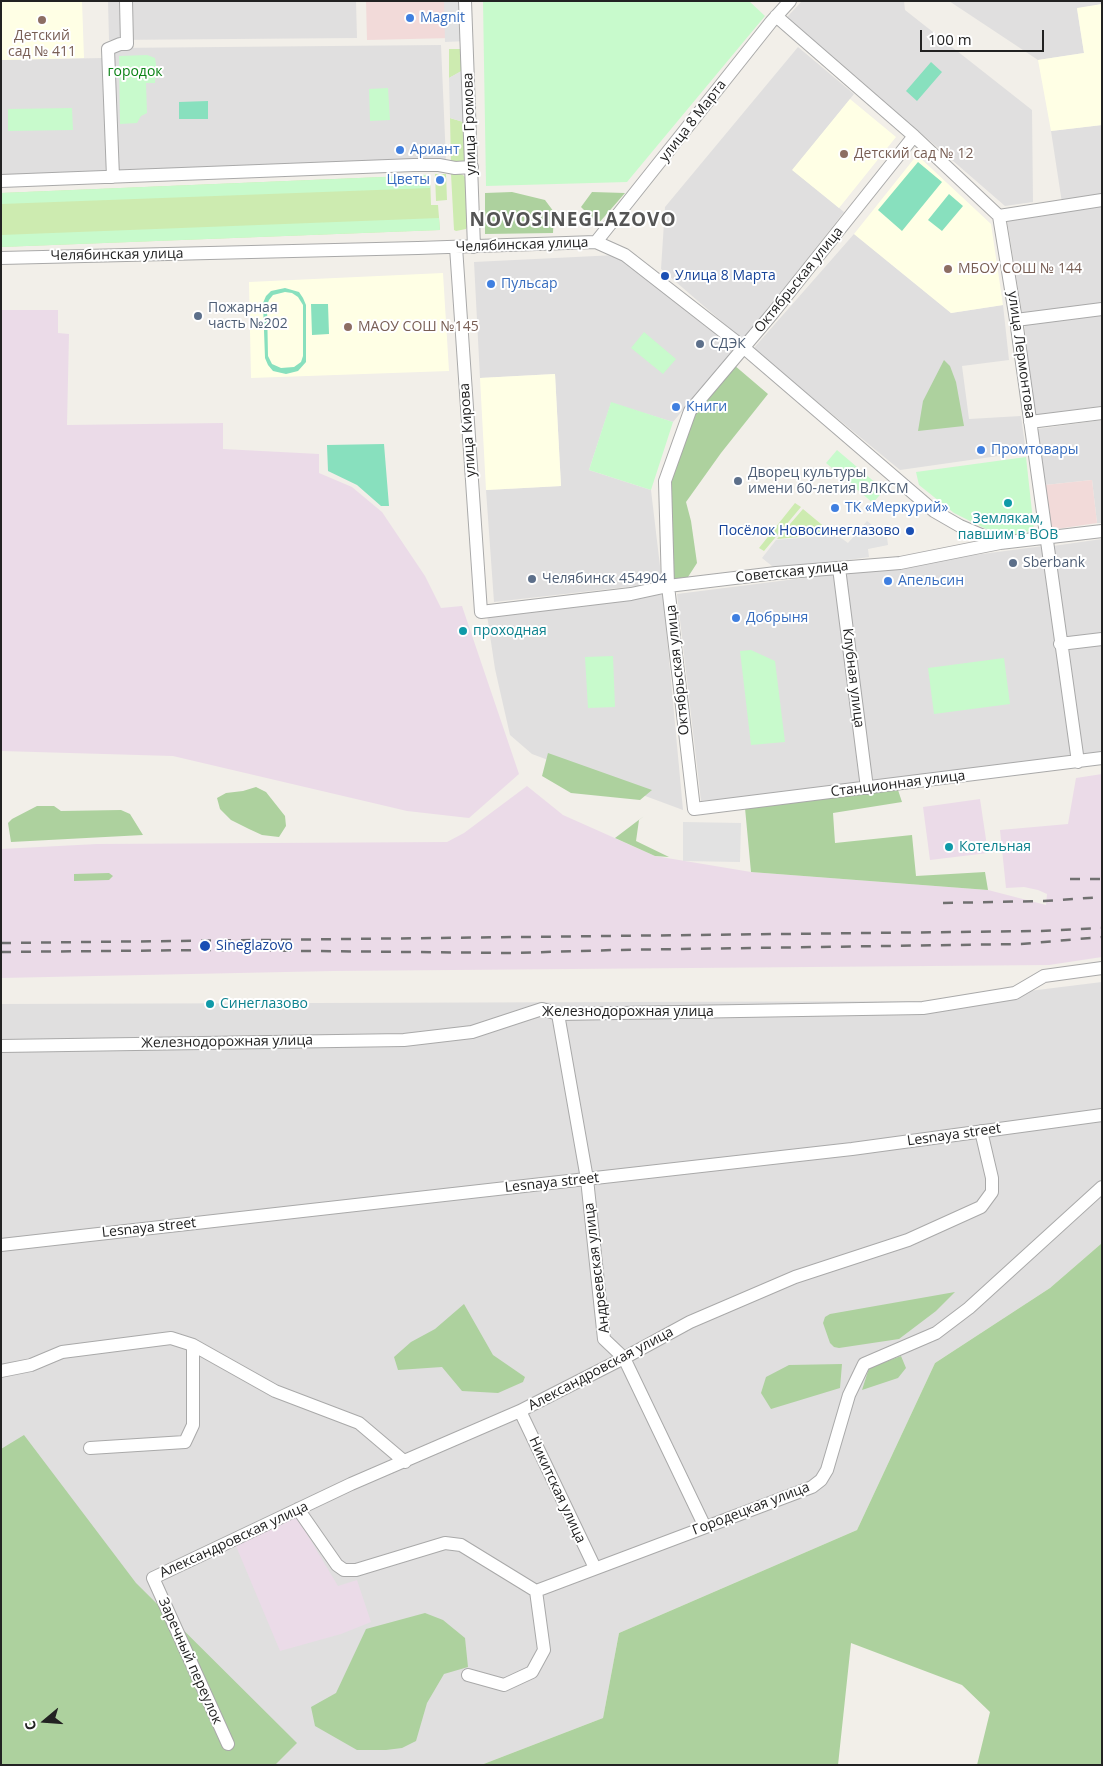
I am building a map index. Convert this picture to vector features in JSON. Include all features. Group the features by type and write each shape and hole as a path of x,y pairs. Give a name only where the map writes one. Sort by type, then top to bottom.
{"street":[{"path":"113,177 108,49 120,44 127,44 126,1"},
{"name":"улица Громова","path":"465,1 474,247"},
{"name":"улица 8 Марта","path":"596,242 790,1"},
{"path":"776,16 914,136 999,216 1102,200"},
{"name":"Октябрьская улица","path":"694,809 668,586 665,481 690,411 772,314 914,136"},
{"path":"1,181 439,164 455,168 472,167"},
{"name":"улица Лермонтова","path":"999,216 1016,320 1078,762"},
{"name":"Челябинская улица","path":"1,258 474,247 596,242 625,255 744,347 934,512 960,526 1000,543"},
{"name":"улица Кирова","path":"456,247 481,612"},
{"path":"1016,320 1102,309"},
{"path":"1030,422 1102,413"},
{"name":"Советская улица","path":"481,612 631,594 668,586 776,573 906,562 1000,543 1102,531"},
{"name":"Клубная улица","path":"839,568 867,788"},
{"path":"1060,644 1102,639"},
{"name":"Станционная улица","path":"694,809 1102,758"},
{"name":"Железнодорожная улица","path":"1,1046 404,1040 472,1032 542,1009 558,1014 923,1008 1015,993 1044,976 1102,968"},
{"name":"Андреевская улица","path":"558,1014 587,1179 604,1339 624,1358 704,1528"},
{"name":"Lesnaya street","path":"1,1245 852,1149 1102,1115"},
{"name":"Александровская улица","path":"153,1578 350,1484 520,1411 690,1322 795,1277 908,1240 982,1207 992,1192 992,1178 981,1131"},
{"name":"Городецкая улица","path":"536,1591 812,1487 821,1480 827,1470 849,1395 864,1364 936,1333 969,1308 1102,1187"},
{"path":"1,1371 31,1365 62,1352 171,1338 193,1345 275,1391 360,1423 405,1462"},
{"path":"90,1448 185,1442 193,1425 193,1345"},
{"name":"Никитская улица","path":"520,1411 595,1568"},
{"path":"298,1509 337,1565 344,1570 356,1570 445,1542 462,1545 536,1591 544,1650 532,1672 504,1685 468,1676"},
{"name":"Заречный переулок","path":"153,1578 228,1744"}],"shaded area":[{"name":"Детский сад № 411","path":"1,1 82,1 84,58 1,60"},
{"path":"108,1 356,1 357,38 109,40"},
{"path":"366,1 451,1 452,38 367,40"},
{"path":"444,1 465,1 467,41 445,42"},
{"path":"802,1 904,1 905,10 1032,110 1033,202 1005,206 787,17"},
{"path":"949,1 1102,1 1102,4 1077,9 1084,53 1038,60"},
{"path":"1102,4 1102,125 1051,131 1038,60 1084,53 1077,8"},
{"path":"441,45 446,161 117,172 113,48"},
{"path":"798,47 854,94 793,170 844,212 743,340 661,269 665,207"},
{"path":"103,58 109,173 1,177 1,60"},
{"path":"468,67 470,124 450,118 449,78"},
{"name":"Детский сад № 12","path":"850,99 896,137 839,208 792,170"},
{"path":"1102,125 1102,196 1062,203 1051,131"},
{"name":"МБОУ СОШ № 144","path":"917,155 991,224 1003,305 951,313 854,234"},
{"path":"1102,206 1102,303 1022,313 1007,220"},
{"path":"854,234 951,313 1003,305 1009,360 962,366 969,419 1021,416 1026,452 900,470 753,349"},
{"path":"616,255 734,349 673,422 611,403 589,470 651,490 662,583 494,602 486,490 561,486 555,374 480,378 474,262"},
{"name":"МАОУ СОШ №145","path":"443,273 449,371 251,378 249,282"},
{"path":"1,310 58,310 58,333 69,334 67,425 223,423 223,449 319,454 319,473 352,487 382,512 425,576 441,608 462,606 519,774 469,818 407,811 173,756 1,751"},
{"path":"1102,312 1102,406 1035,415 1024,322"},
{"path":"555,374 561,486 486,490 480,378"},
{"path":"1102,420 1102,523 1097,523 1092,480 1045,485 1037,429"},
{"path":"1092,480 1097,523 1050,530 1045,485"},
{"path":"867,521 887,537 888,545 868,549 869,557 777,570 762,558 776,540 837,535 848,543"},
{"path":"1102,539 1102,635 1065,640 1053,546"},
{"path":"1043,546 1073,758 872,781 845,572"},
{"path":"835,574 862,784 701,801 677,594"},
{"path":"663,594 683,810 532,754 510,735 495,669 487,615"},
{"path":"1102,645 1102,755 1082,758 1066,649"},
{"path":"1102,774 1102,957 1049,965 333,971 1,978 1,849 97,844 447,842 464,833 527,786 563,815 655,856 751,872 988,890 1046,905 1047,894 1038,890 1024,887 1006,888 1000,830 1068,824 1076,778"},
{"path":"980,799 988,853 930,860 923,807"},
{"path":"683,822 741,823 740,862 683,861"},
{"path":"1102,982 1102,1243 1050,1288 935,1363 857,1530 619,1633 603,1718 481,1765 1,1765 1,1004 948,1001"},
{"path":"295,1514 338,1586 357,1580 371,1622 341,1634 280,1651 236,1546"}],"green space":[{"path":"483,1 749,1 765,16 627,182 486,186"},
{"path":"449,49 462,49 466,69 449,78"},
{"name":"городок","path":"147,55 155,58 156,64 155,83 146,83 147,113 141,116 137,123 120,124 119,56"},
{"path":"931,62 942,72 917,101 906,91"},
{"path":"388,88 390,120 370,121 369,89"},
{"path":"208,101 208,119 179,119 179,102"},
{"path":"72,108 73,130 8,131 8,109"},
{"path":"450,118 467,123 465,162 451,164"},
{"path":"918,162 942,182 902,231 878,210"},
{"path":"458,173 466,178 468,225 466,229 456,231 454,230 451,174"},
{"path":"435,174 446,174 447,200 436,201"},
{"path":"430,175 431,205 438,205 440,230 1,247 1,193"},
{"path":"430,175 430,188 1,204 1,193"},
{"path":"512,192 545,200 554,212 553,233 485,234 485,193"},
{"path":"592,192 625,193 598,224 581,207"},
{"path":"949,194 963,206 942,231 928,220"},
{"path":"439,218 440,230 1,247 1,235"},
{"path":"285,288 299,292 306,305 306,362 298,371 286,374 273,371 265,358 263,303 271,291","holes":["285,292 292,293 298,297 303,305 303,356 301,362 294,367 281,368 272,364 268,356 267,305 273,295"]},
{"path":"311,304 328,304 329,334 312,335"},
{"path":"644,332 676,359 663,374 631,348"},
{"path":"944,360 950,366 956,382 964,426 918,431 923,401"},
{"path":"734,365 768,394 721,453 686,502 691,521 697,563 688,577 673,579 670,482 694,414"},
{"path":"611,402 673,422 651,490 589,470"},
{"path":"384,444 389,506 381,506 357,485 328,471 327,445"},
{"path":"837,450 884,490 873,503 826,463"},
{"path":"1026,457 1034,530 1011,535 988,530 954,513 919,485 916,472"},
{"path":"795,503 801,507 764,551 759,548"},
{"path":"803,509 833,534 777,539"},
{"path":"751,650 775,661 785,742 751,745 740,651"},
{"path":"613,656 615,707 588,708 585,657"},
{"path":"1004,658 1010,704 934,714 928,668"},
{"path":"548,753 652,790 640,800 571,793 542,776"},
{"path":"256,787 266,792 285,816 286,826 279,837 262,835 249,829 231,820 220,809 217,798 226,793"},
{"path":"898,790 902,802 833,813 835,843 912,835 916,876 985,872 988,890 751,872 745,808"},
{"path":"37,806 54,806 61,811 121,810 130,814 143,835 11,842 8,823"},
{"path":"644,816 639,820 636,841 669,857 655,856 615,838"},
{"path":"109,873 113,876 109,880 74,881 74,874"},
{"path":"1102,1243 1102,1765 977,1765 990,1712 962,1685 851,1643 838,1765 481,1765 603,1718 619,1633 857,1530 935,1363 1050,1288"},
{"path":"955,1292 936,1311 899,1339 839,1348 834,1347 830,1343 823,1323 825,1317 830,1314"},
{"path":"464,1304 493,1355 525,1377 523,1382 498,1393 462,1391 442,1367 398,1370 394,1357 411,1342 435,1329"},
{"path":"901,1356 906,1368 898,1378 862,1390 869,1368"},
{"path":"842,1364 840,1388 771,1409 761,1393 766,1377 789,1365"},
{"path":"24,1435 136,1583 297,1743 275,1765 1,1765 1,1449"},
{"path":"425,1613 443,1620 465,1638 468,1667 444,1674 427,1703 416,1741 402,1748 357,1750 315,1726 311,1707 336,1693 366,1629"}],"railway":[{"path":"1070,879 1102,879"},
{"path":"943,903 1044,901 1102,897"},
{"path":"1,943 1041,931 1102,928"},
{"path":"1,952 208,950 512,953 1021,944 1102,937"}],"place":[{"name":"Magnit","path":"410,18"},
{"name":"Детский сад № 411","path":"42,20"},
{"name":"Ариант","path":"400,150"},
{"name":"Детский сад № 12","path":"844,154"},
{"name":"Цветы","path":"440,180"},
{"name":"МБОУ СОШ № 144","path":"948,269"},
{"name":"Улица 8 Марта","path":"665,276"},
{"name":"Пульсар","path":"491,284"},
{"name":"Пожарная часть №202","path":"198,316"},
{"name":"МАОУ СОШ №145","path":"348,327"},
{"name":"СДЭК","path":"700,344"},
{"name":"Книги","path":"676,407"},
{"name":"Промтовары","path":"981,450"},
{"name":"Дворец культуры имени 60-летия ВЛКСМ","path":"738,481"},
{"name":"Землякам, павшим в ВОВ","path":"1008,503"},
{"name":"ТК «Меркурий»","path":"835,508"},
{"name":"Посёлок Новосинеглазово","path":"910,531"},
{"name":"Sberbank","path":"1013,563"},
{"name":"Челябинск 454904","path":"532,579"},
{"name":"Апельсин","path":"888,581"},
{"name":"Добрыня","path":"736,618"},
{"name":"проходная","path":"463,631"},
{"name":"Котельная","path":"949,847"},
{"name":"Sineglazovo","path":"205,946"},
{"name":"Синеглазово","path":"210,1004"}],"district":[{"name":"NOVOSINEGLAZOVO","path":"573,221"}]}
